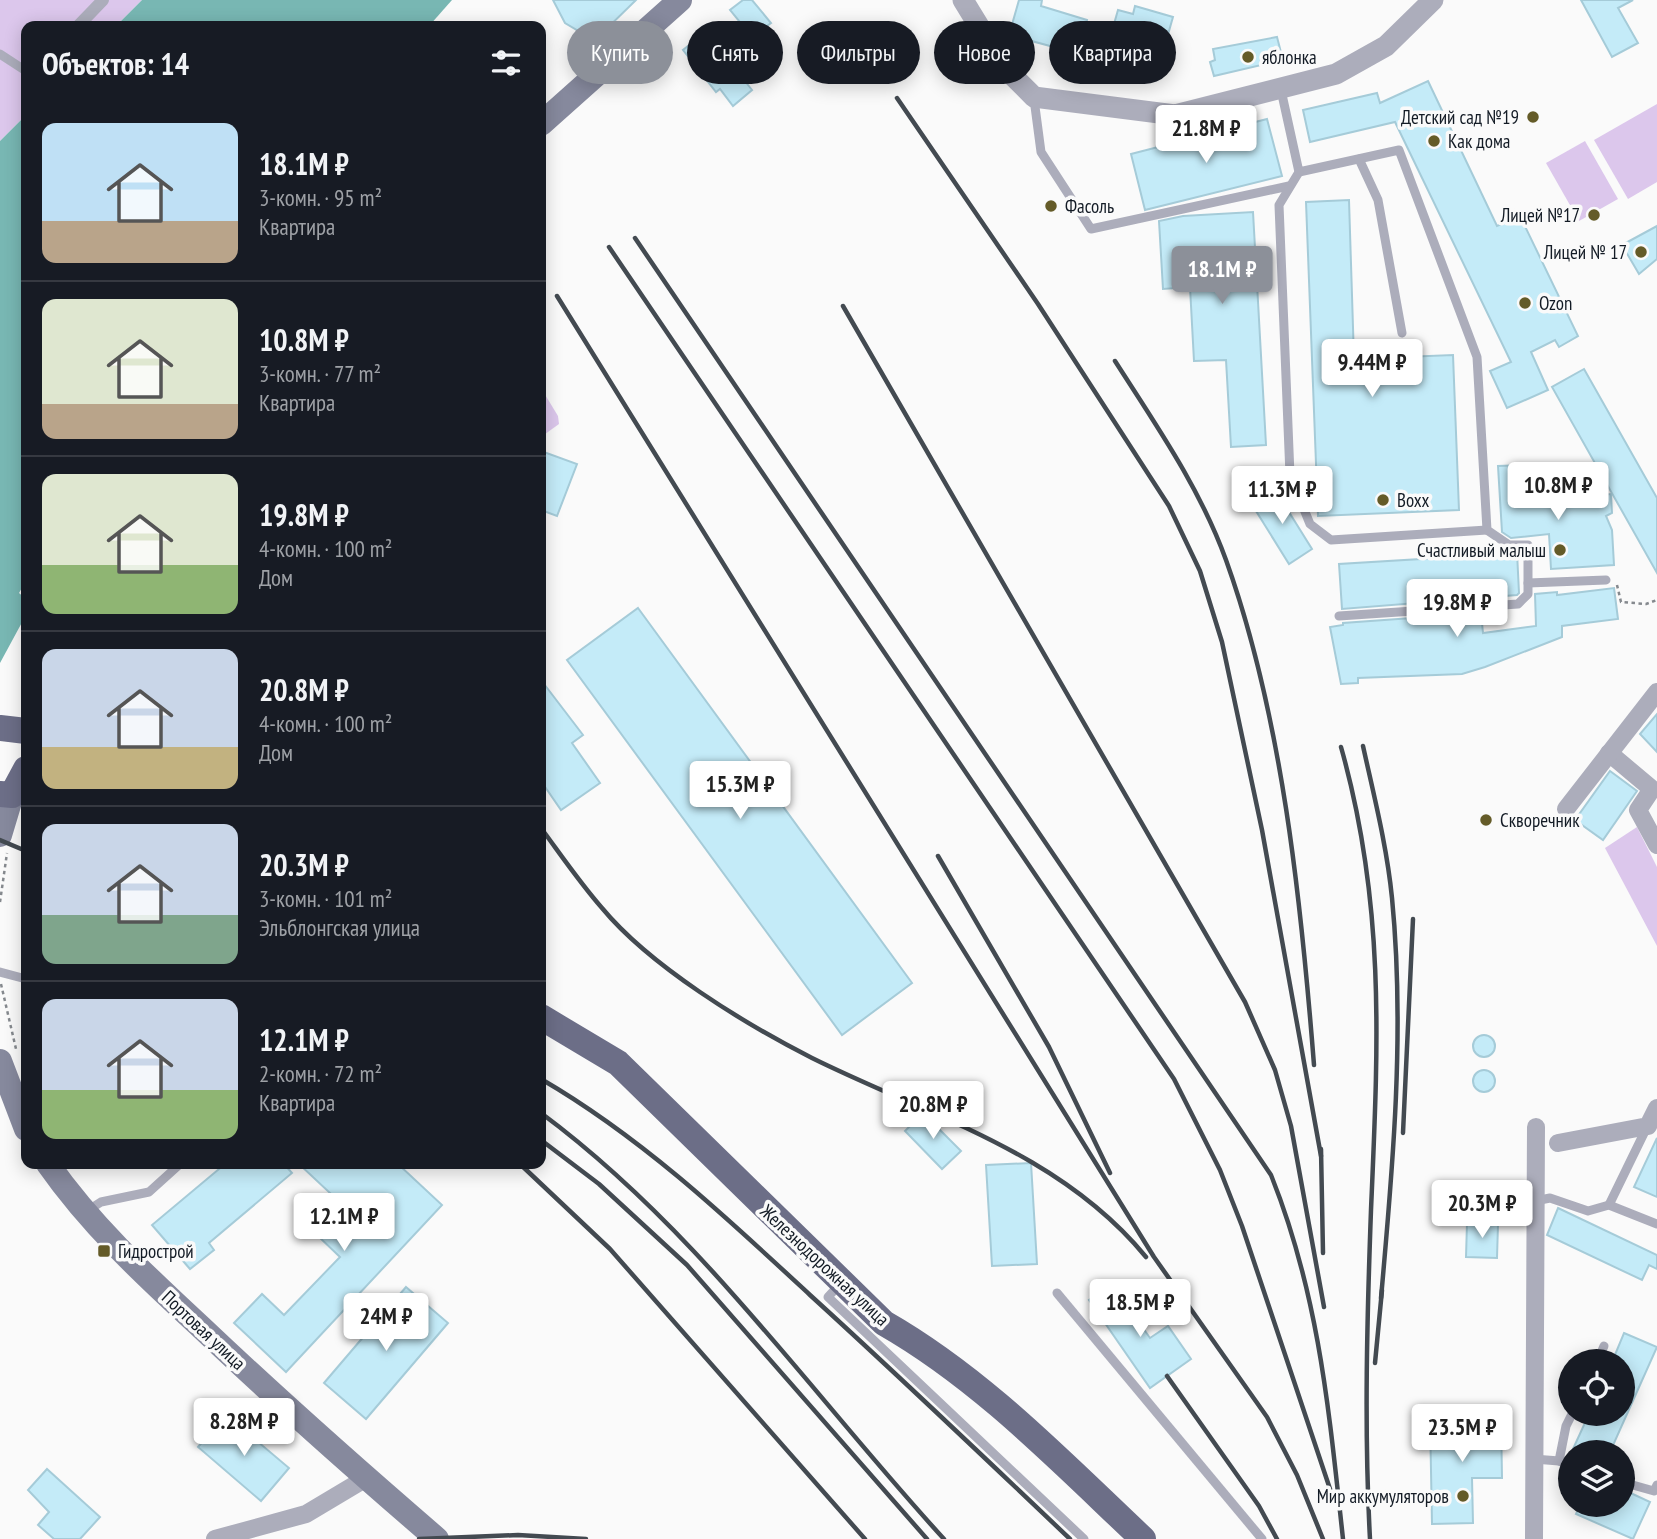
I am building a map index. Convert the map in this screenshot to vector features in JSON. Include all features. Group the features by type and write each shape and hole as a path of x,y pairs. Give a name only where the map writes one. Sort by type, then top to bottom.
{"main road":[{"path":"546,120 680,0"},
{"path":"0,728 21,730"},
{"path":"0,835 6,795 21,776"},
{"name":"Железнодорожная улица","path":"546,1020 618,1063 884,1323 931,1350 994,1401 1143,1539"},
{"path":"11,1060 21,1106"},
{"name":"Портовая улица","path":"52,1169 86,1212 155,1285 437,1539"}],"street":[{"path":"83,21 103,0"},
{"path":"963,0 1004,68 1034,97 1175,115 1336,74 1386,46 1433,0"},
{"path":"1566,809 1657,692"},
{"path":"1609,753 1652,789 1638,810 1657,845"},
{"path":"1558,1143 1648,1126 1657,1108"},
{"path":"1534,1539 1536,1127"},
{"path":"215,1539 306,1514 368,1477"}],"lane":[{"path":"0,54 21,68"},
{"path":"1281,90 1299,172"},
{"path":"1034,97 1041,152 1091,229 1289,186"},
{"path":"1339,616 1518,604 1528,594 1528,545 1509,545 1487,530 1331,540 1310,524 1290,475 1279,205 1299,172 1399,150 1477,357 1487,530"},
{"path":"1359,159 1378,200 1402,333"},
{"path":"1528,583 1605,580"},
{"path":"0,972 21,978"},
{"path":"1609,1205 1648,1126"},
{"path":"86,1212 101,1202 149,1192 174,1169"},
{"path":"1535,1201 1550,1198 1588,1211 1609,1205 1657,1224"},
{"path":"841,1283 828,1297 1084,1539"},
{"path":"1057,1293 1262,1539"},
{"path":"1534,1459 1558,1461"},
{"path":"1635,1485 1654,1490 1657,1485"}],"path":[{"path":"1605,580 1616,582 1621,602 1646,604 1657,600"},
{"path":"0,980 11,1060"}],"shaded area":[{"path":"0,0 142,0 121,21 21,21 21,120 0,141"},
{"path":"1657,104 1657,182 1628,199 1594,140"},
{"path":"1585,141 1618,199 1579,221 1546,163"},
{"path":"546,396 558,416 559,424 546,433"},
{"path":"1637,827 1657,867 1657,946 1605,848"}],"water":[{"path":"142,0 452,0 433,21 121,21"},
{"path":"21,120 21,624 0,663 0,141"}],"building":[{"path":"553,0 636,0 615,21 565,23"},
{"path":"743,0 752,0 769,21 739,21 730,10"},
{"path":"1019,0 1042,0 1041,6 1087,20 1049,21 1049,46 1035,42 1035,21 1013,21"},
{"path":"1581,0 1633,0 1618,8 1638,43 1612,57"},
{"path":"1135,6 1173,17 1172,21 1115,21 1118,10 1133,14"},
{"name":"яблонка","path":"1277,37 1283,60 1214,76 1210,62 1215,60 1213,49"},
{"path":"1428,81 1497,226 1520,216 1578,336 1559,347 1555,340 1531,352 1548,390 1507,408 1490,371 1511,362 1395,122 1310,142 1303,110 1377,93 1380,103"},
{"path":"710,84 747,84 752,90 733,106 720,89 716,92"},
{"path":"1267,119 1282,176 1145,210 1131,154"},
{"path":"1349,200 1354,359 1453,355 1459,510 1318,516 1306,202"},
{"path":"1253,212 1266,445 1231,447 1226,360 1194,361 1190,287 1163,289 1159,221 1183,216"},
{"name":"Лицей № 17","path":"1657,226 1657,259 1639,274 1622,245"},
{"path":"1584,369 1657,498 1657,573 1552,387"},
{"path":"546,453 577,464 557,516 546,512"},
{"path":"1525,465 1527,501 1611,494 1612,513 1606,516 1612,530 1614,565 1551,569 1549,534 1511,538 1502,532 1498,466"},
{"path":"1274,488 1312,549 1289,564 1251,503"},
{"path":"1503,549 1517,552 1517,595 1342,609 1339,564 1503,554"},
{"path":"1614,588 1618,619 1562,626 1562,637 1485,667 1462,674 1358,678 1358,683 1341,684 1330,627 1343,623 1481,613 1483,633 1536,626 1535,594 1557,592 1557,595"},
{"path":"638,608 912,983 842,1035 567,660"},
{"path":"546,687 583,735 572,743 600,783 561,810 546,788"},
{"path":"1657,714 1657,752 1640,734"},
{"path":"1610,771 1637,791 1603,840 1575,820"},
{"path":"1484,1035 1492,1038 1495,1046 1492,1054 1484,1057 1476,1054 1473,1046 1476,1038"},
{"path":"1484,1070 1492,1073 1495,1081 1492,1089 1484,1092 1476,1089 1473,1081 1476,1073"},
{"path":"923,1113 961,1151 942,1169 905,1131"},
{"path":"1657,1138 1657,1197 1634,1187"},
{"path":"1031,1163 1037,1264 992,1266 986,1165"},
{"path":"219,1169 288,1169 292,1173 209,1243 214,1250 190,1269 152,1225"},
{"path":"304,1169 403,1169 442,1205 286,1372 234,1323 262,1294 284,1315 340,1257 318,1236 345,1207"},
{"path":"1558,1208 1657,1255 1657,1269 1649,1265 1642,1280 1547,1235"},
{"path":"1467,1223 1498,1224 1497,1258 1466,1257"},
{"path":"1112,1284 1150,1338 1168,1326 1191,1359 1150,1388 1089,1300"},
{"path":"406,1287 448,1323 366,1419 324,1383"},
{"path":"1624,1333 1657,1347 1635,1396 1635,1349 1617,1349"},
{"path":"226,1415 289,1468 261,1501 198,1447"},
{"path":"1501,1417 1502,1478 1472,1478 1473,1523 1432,1524 1430,1418"},
{"path":"1584,1426 1622,1426 1615,1440 1577,1440"},
{"path":"47,1469 100,1517 80,1539 54,1539 38,1525 49,1512 28,1490"},
{"path":"1635,1495 1650,1502 1633,1539 1583,1517 1635,1517"}],"railway":[{"path":"897,98 1038,304 1169,506 1200,571 1222,642 1262,830 1321,1156"},
{"path":"635,238 1271,1175 1301,1264 1320,1354 1343,1539"},
{"path":"609,247 1174,1079 1220,1170 1242,1226 1330,1489"},
{"path":"557,296 1154,1257 1267,1417 1297,1475 1323,1539"},
{"path":"843,306 1245,1002 1275,1070 1291,1126 1324,1307"},
{"path":"1115,361 1190,482 1226,560 1245,620 1262,682 1286,809 1303,938 1314,1065"},
{"path":"1363,746 1390,879 1396,948 1396,1098 1381,1298"},
{"path":"1341,747 1366,864 1376,977 1376,1092 1367,1374 1370,1539"},
{"path":"546,835 586,889 622,930 700,992 812,1058 991,1140 1033,1163 1074,1190 1112,1221 1146,1257"},
{"path":"0,840 21,849"},
{"path":"938,856 1049,1047 1110,1173"},
{"path":"1403,1133 1413,919"},
{"path":"546,1082 648,1152 714,1208 876,1355 1070,1539"},
{"path":"546,1117 598,1159 703,1261 944,1539"},
{"path":"546,1144 599,1184 687,1265 927,1539"},
{"path":"1321,1149 1323,1253"},
{"path":"525,1169 610,1249 865,1539"},
{"path":"1375,1363 1382,1290"},
{"path":"1167,1376 1259,1506 1277,1539"},
{"path":"419,1539 518,1535 586,1539"}],"place":[{"name":"яблонка","path":"1248,57"},
{"name":"Детский сад №19","path":"1533,117"},
{"name":"Как дома","path":"1434,141"},
{"name":"Фасоль","path":"1051,206"},
{"name":"Лицей №17","path":"1594,215"},
{"name":"Лицей № 17","path":"1641,252"},
{"name":"Ozon","path":"1525,303"},
{"name":"Boxx","path":"1383,500"},
{"name":"Счастливый малыш","path":"1560,550"},
{"name":"Скворечник","path":"1486,820"},
{"name":"Гидрострой","path":"104,1251"},
{"name":"Мир аккумуляторов","path":"1463,1496"}]}
